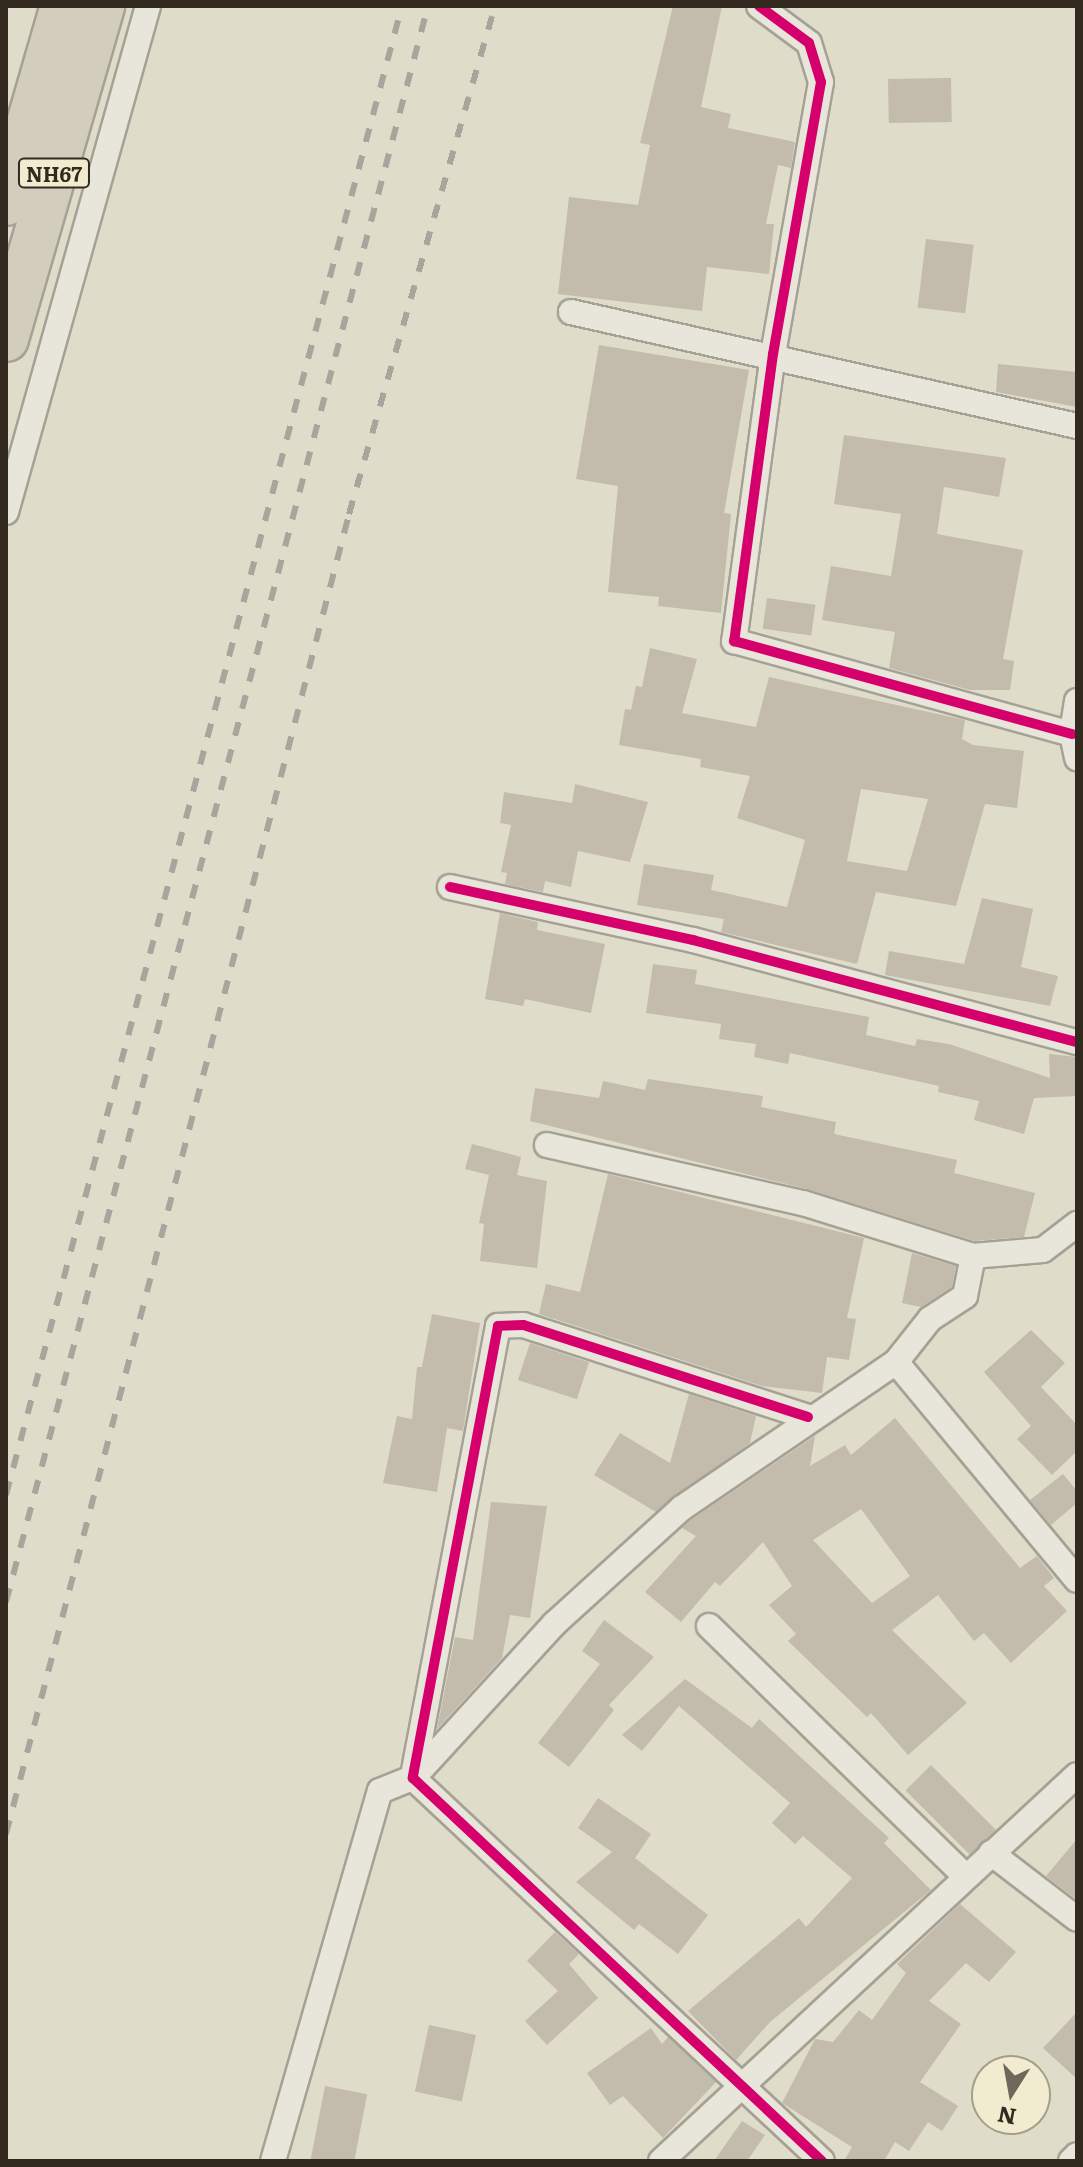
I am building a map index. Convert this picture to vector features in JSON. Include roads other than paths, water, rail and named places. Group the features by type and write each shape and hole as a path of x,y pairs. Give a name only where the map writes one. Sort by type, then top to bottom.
{"highway":[{"name":"NH67","path":"6,203 63,6"},
{"name":"NH67","path":"6,339 102,6"}],"street":[{"path":"6,512 148,6"},
{"path":"759,6 809,43 821,82 773,354 734,641 1072,734"},
{"path":"571,312 773,354 1077,426"},
{"path":"1077,701 1072,734 1077,758"},
{"path":"450,887 693,940 1077,1042"},
{"path":"547,1145 803,1203 973,1256 1043,1250 1077,1224"},
{"path":"273,2161 380,1791 413,1778 554,1624 682,1508 808,1417 896,1362 930,1319 965,1296 973,1256"},
{"path":"413,1778 498,1326 523,1325 808,1417"},
{"path":"896,1362 1077,1580"},
{"path":"709,1626 966,1877"},
{"path":"661,2161 742,2080 1077,1775"},
{"path":"413,1778 742,2080 822,2161"},
{"path":"991,1853 1077,1919"},
{"path":"1071,2161 1077,2155"}],"railway":[{"path":"6,1495 402,6"},
{"path":"6,1602 428,6"},
{"path":"6,1834 349,514 495,6"}]}
